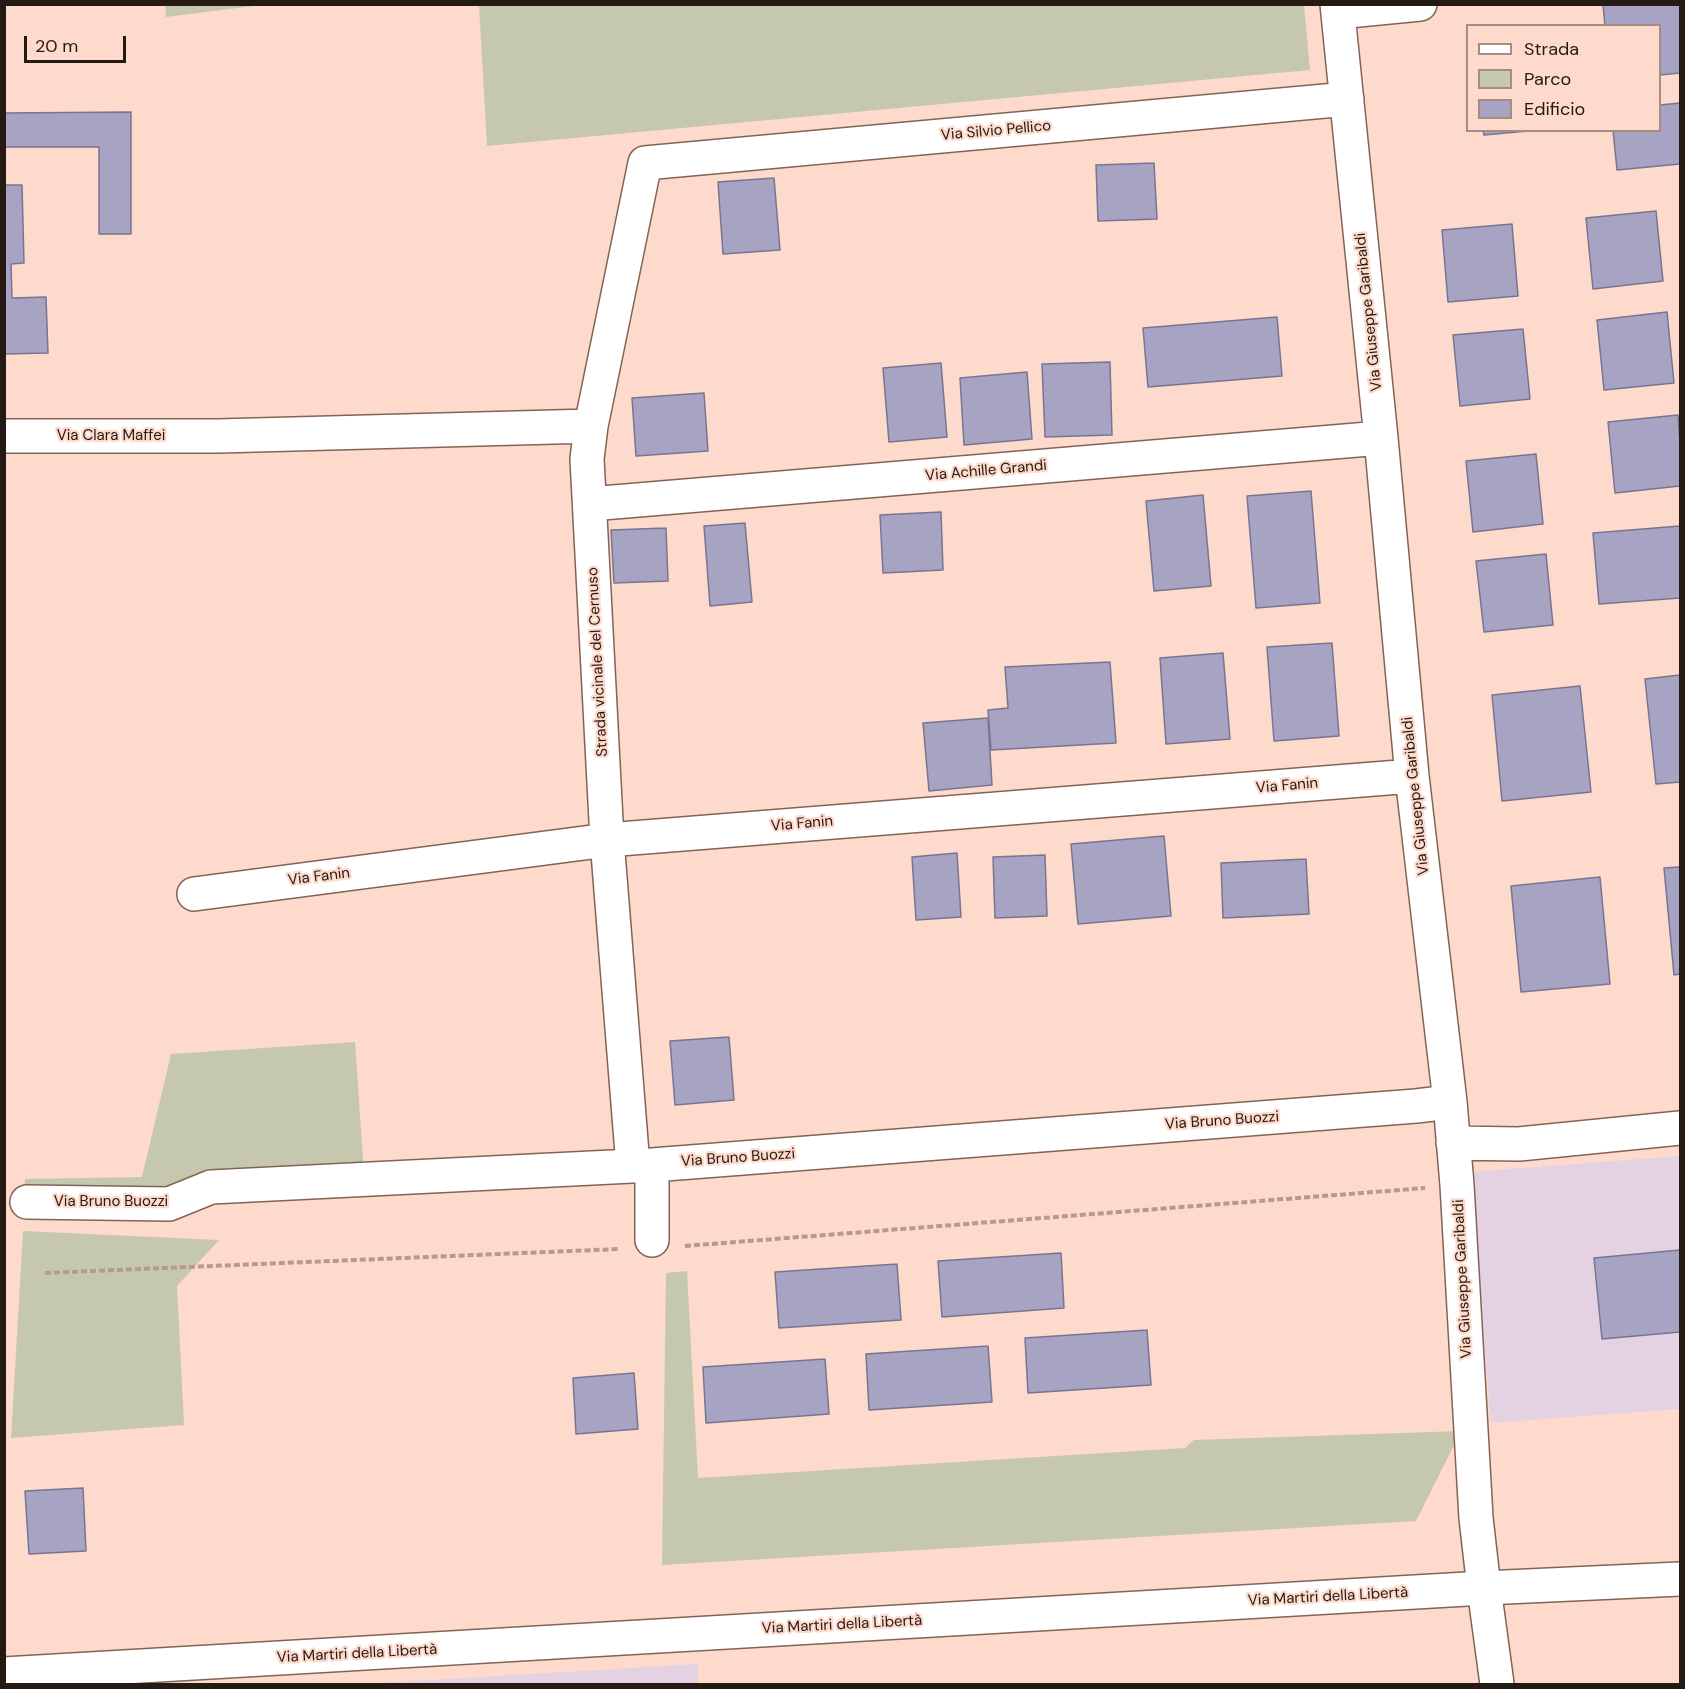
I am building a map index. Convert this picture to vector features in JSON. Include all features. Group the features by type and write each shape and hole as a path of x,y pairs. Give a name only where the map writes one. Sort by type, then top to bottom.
{"street":[{"path":"1337,8 1420,4"},
{"name":"Via Giuseppe Garibaldi","path":"1337,8 1413,776 1450,1102 1457,1185 1476,1518 1497,1684"},
{"name":"Via Silvio Pellico","path":"645,163 1347,99"},
{"name":"Strada vicinale del Cernuso","path":"645,163 591,426 587,459 608,840 651,1245"},
{"name":"Via Clara Maffei","path":"4,436 218,435 591,426"},
{"name":"Via Achille Grandi","path":"590,504 1381,438"},
{"name":"Via Fanin","path":"194,894 608,840 1413,776"},
{"name":"Via Bruno Buozzi","path":"27,1202 169,1203 211,1187 642,1166 1450,1102"},
{"path":"1453,1143 1519,1144 1680,1128"},
{"name":"Via Martiri della Libertà","path":"4,1674 1484,1588 1680,1579"}],"path":[{"path":"45,1273 651,1245 1457,1185"}],"shaded area":[{"path":"1680,1156 1680,1409 1491,1423 1469,1172"},
{"path":"698,1664 698,1684 363,1684"}],"green space":[{"path":"165,4 261,4 261,5 166,17"},
{"path":"479,5 1304,5 1310,70 487,146"},
{"path":"355,1042 365,1188 24,1196 25,1179 142,1177 171,1054"},
{"path":"23,1231 219,1240 177,1286 184,1425 11,1438"},
{"path":"687,1271 698,1478 1185,1448 1194,1440 1461,1431 1416,1521 662,1565 666,1273"}],"building":[{"path":"1680,4 1680,73 1661,75 1661,24 1605,24 1603,5"},
{"path":"1680,103 1680,164 1617,170 1613,132 1661,132 1661,105"},
{"path":"131,112 131,234 99,234 99,147 4,147 4,113"},
{"path":"1483,132 1517,132 1484,135"},
{"path":"1154,163 1157,219 1098,221 1096,165"},
{"path":"774,178 780,250 723,254 718,182"},
{"path":"4,185 22,185 24,263 11,264 12,298 46,297 48,353 4,354"},
{"path":"1656,211 1663,281 1593,289 1586,218"},
{"path":"1512,224 1518,296 1448,302 1442,230"},
{"path":"1667,312 1674,383 1604,390 1597,320"},
{"path":"1277,317 1282,376 1148,387 1143,328"},
{"path":"1523,329 1530,399 1460,406 1453,335"},
{"path":"1110,362 1112,435 1045,437 1042,364"},
{"path":"941,363 947,437 889,442 883,368"},
{"path":"1027,372 1032,439 964,445 960,378"},
{"path":"704,393 708,451 636,456 632,398"},
{"path":"1678,415 1680,486 1615,493 1608,422"},
{"path":"1536,454 1543,524 1473,532 1466,461"},
{"path":"1311,491 1320,603 1256,608 1247,496"},
{"path":"1203,495 1211,586 1154,591 1146,501"},
{"path":"941,512 943,570 883,573 880,515"},
{"path":"745,523 752,602 710,606 704,526"},
{"path":"1680,526 1680,598 1599,604 1593,533"},
{"path":"666,528 668,581 614,583 611,530"},
{"path":"1546,554 1553,625 1484,632 1476,561"},
{"path":"1332,643 1339,736 1274,741 1267,647"},
{"path":"1223,653 1230,739 1166,744 1160,658"},
{"path":"1110,662 1116,743 991,750 988,710 1008,708 1005,667"},
{"path":"1680,675 1680,782 1656,784 1645,679"},
{"path":"1580,686 1591,792 1502,801 1492,695"},
{"path":"988,718 992,785 929,791 923,723"},
{"path":"1164,836 1171,916 1078,924 1071,844"},
{"path":"957,853 961,917 916,920 912,857"},
{"path":"1045,855 1047,916 995,918 993,857"},
{"path":"1306,859 1309,914 1223,918 1221,863"},
{"path":"1680,867 1680,974 1674,975 1664,868"},
{"path":"1600,877 1610,984 1521,992 1511,886"},
{"path":"729,1037 734,1100 675,1105 670,1041"},
{"path":"1680,1250 1680,1332 1602,1339 1594,1258"},
{"path":"1061,1253 1064,1308 942,1317 938,1261"},
{"path":"897,1264 901,1320 779,1328 775,1272"},
{"path":"1147,1330 1151,1385 1028,1393 1025,1338"},
{"path":"988,1346 992,1402 869,1410 866,1354"},
{"path":"825,1359 829,1414 706,1423 703,1367"},
{"path":"634,1373 638,1429 576,1434 573,1378"},
{"path":"83,1488 86,1551 29,1554 25,1491"}]}
